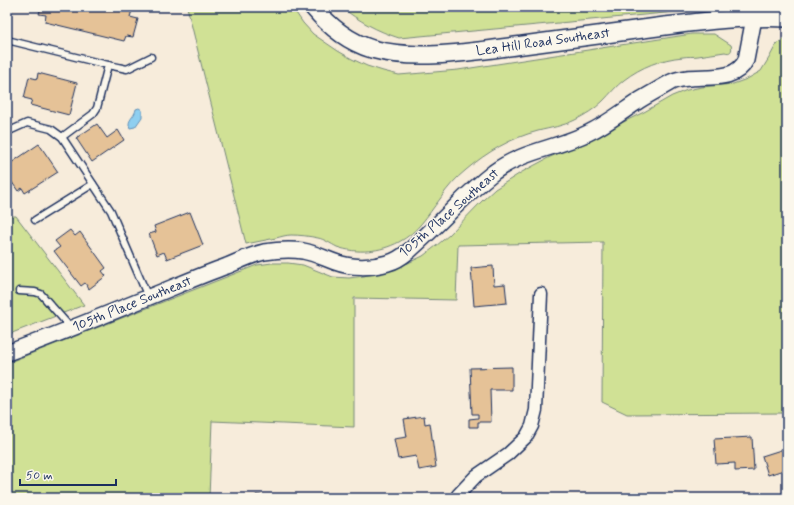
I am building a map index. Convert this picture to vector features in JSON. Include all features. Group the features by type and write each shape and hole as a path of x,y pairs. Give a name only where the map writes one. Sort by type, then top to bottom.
{"main road":[{"name":"Lea Hill Road Southeast","path":"313,7 331,26 352,40 370,48 391,53 417,55 475,52 665,26 754,18 787,18"}],"street":[{"name":"105th Place Southeast","path":"7,353 264,252 278,250 303,251 314,253 340,264 357,266 378,266 389,263 409,251 469,194 494,172 509,162 588,133 608,122 640,100 676,80 694,77 720,76 730,74 738,70 742,67 746,60 754,18"},
{"path":"457,498 458,495 476,476 508,454 526,436 532,426 536,410 542,294"}],"lane":[{"path":"7,40 127,69 151,57"},
{"path":"62,137 93,114 97,108 108,65"},
{"path":"7,132 27,123 51,129 62,137 111,212 148,297"},
{"path":"36,220 93,184"},
{"path":"19,291 36,292 41,294 71,328"}],"green space":[{"path":"187,7 292,7 313,34 338,51 367,66 399,75 458,70 692,34 714,34 731,45 732,49 731,52 728,53 725,52 675,58 652,64 637,71 624,80 600,104 579,118 561,125 528,134 500,146 482,157 459,176 417,228 406,238 392,245 376,250 352,251 337,247 325,240 308,236 291,235 246,244"},
{"path":"341,7 729,7 399,38 368,25"},
{"path":"787,36 787,413 627,414 602,402 603,242 458,245 456,300 354,298 354,427 212,421 209,498 7,498 7,363 257,265 288,263 303,265 333,277 349,278 364,276 408,263 423,256 436,246 495,189 522,172 644,112 672,96 687,90 733,84 747,79 761,71 776,45"},
{"path":"7,216 16,216 84,305 7,335"}],"water":[{"path":"139,108 142,110 142,117 135,127 130,128 129,123 136,109"}],"building":[{"path":"41,7 119,7 132,10 130,17 138,19 133,37 126,36 124,41 45,22 46,15 39,14"},
{"path":"38,73 77,83 69,115 30,105 32,100 24,98 29,77 37,79"},
{"path":"97,124 107,138 118,130 124,140 92,162 76,138"},
{"path":"39,144 58,172 25,193 22,188 18,191 7,175 7,173 11,170 8,165"},
{"path":"190,212 203,245 167,259 164,252 157,255 149,234 156,232 154,226"},
{"path":"70,230 75,236 80,232 106,268 102,271 106,276 89,289 85,283 81,286 54,251 60,247 55,241"},
{"path":"493,266 494,285 505,284 507,303 474,306 471,268"},
{"path":"512,367 512,390 490,390 491,422 478,422 478,427 469,427 469,419 478,418 478,414 472,414 470,368"},
{"path":"424,416 425,424 430,423 436,467 419,470 416,456 398,459 394,439 407,437 404,419"},
{"path":"752,437 754,470 735,471 735,463 716,464 714,439"},
{"path":"787,448 787,469 768,475 762,456"},
{"path":"256,495 294,498 255,498"}]}
